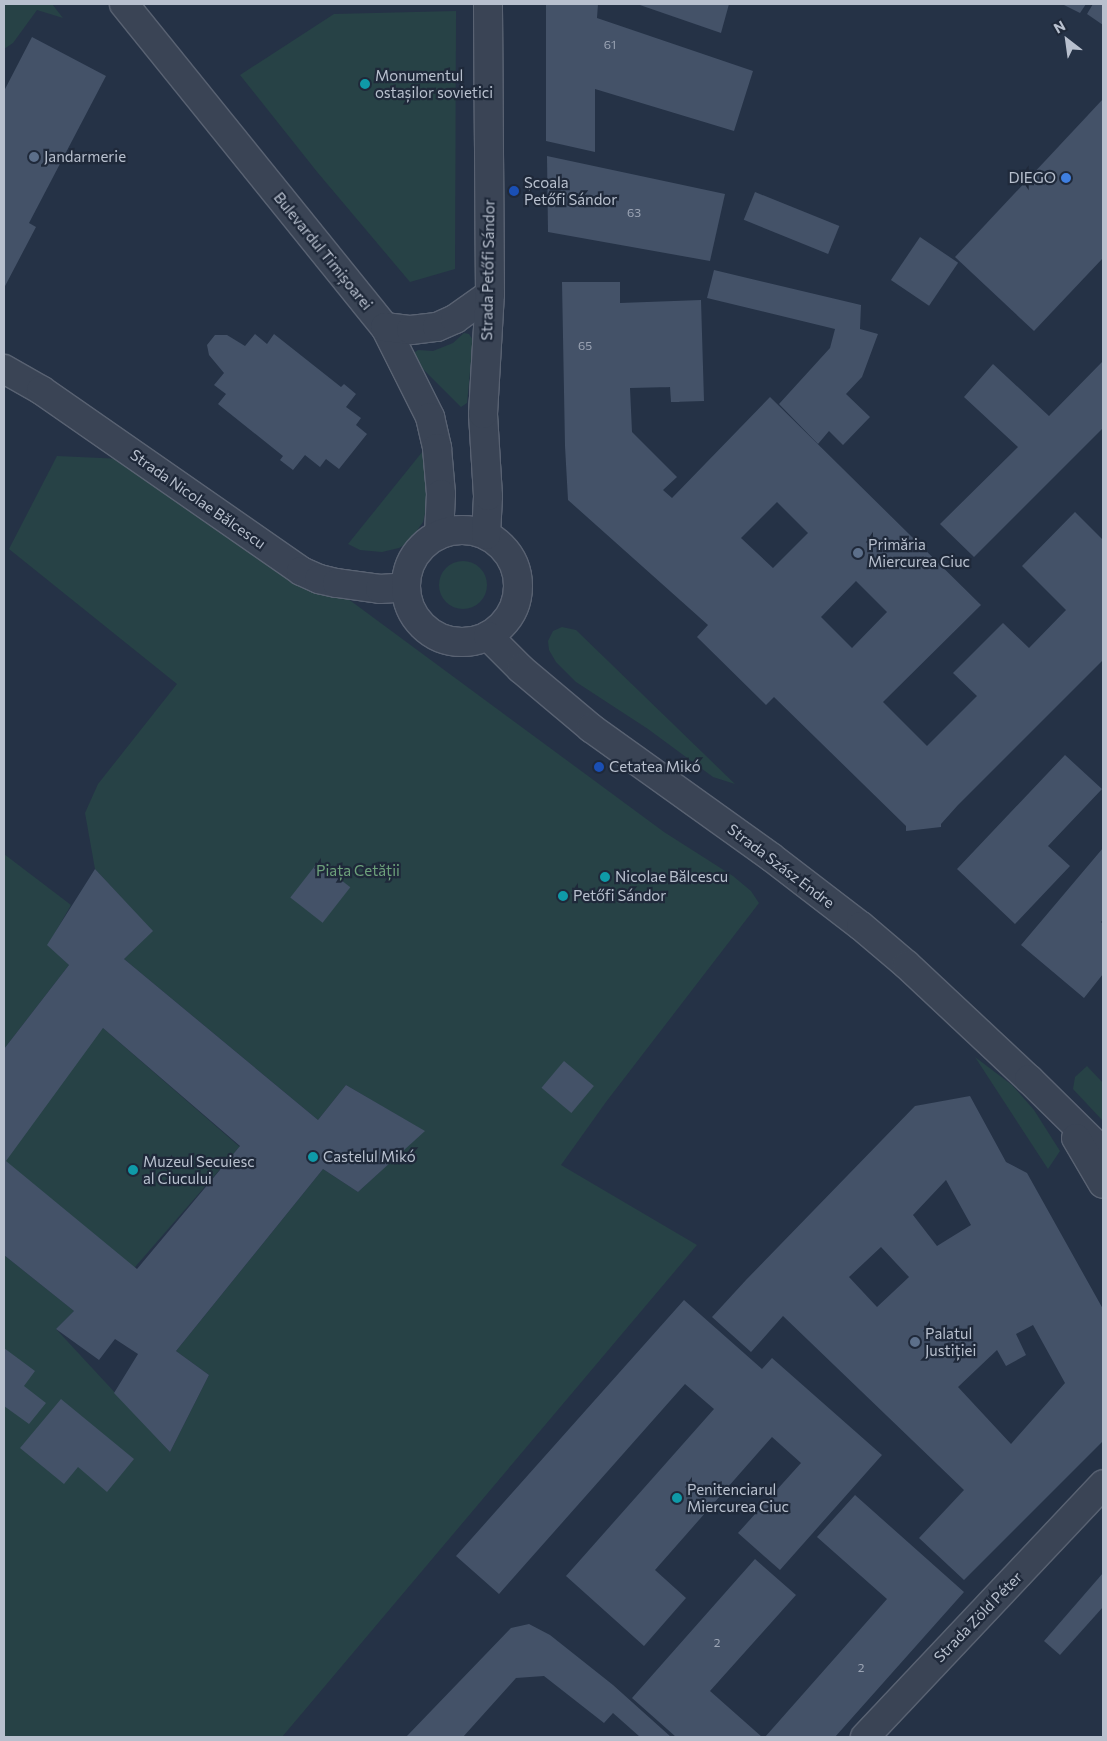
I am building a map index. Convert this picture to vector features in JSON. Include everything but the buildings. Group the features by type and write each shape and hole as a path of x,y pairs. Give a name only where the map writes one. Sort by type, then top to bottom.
{"street":[{"name":"Bulevardul Timișoarei","path":"124,4 385,327 430,417 437,448 441,494 439,535"},
{"name":"Strada Petőfi Sándor","path":"486,535 488,496 483,414 490,294 488,4"},
{"path":"385,327 411,330 437,327 454,319 490,294"},
{"name":"Strada Nicolae Bălcescu","path":"4,369 41,390 301,571 319,579 337,583 380,588 406,587"},
{"path":"462,530 486,535 507,552 515,567 519,593 513,610 503,625 488,636 461,643 442,639 425,630 413,615 406,587 409,569 417,552 439,535 462,530"},
{"name":"Strada Szász Endre","path":"488,636 521,669 591,728 771,857 861,926 1022,1072 1103,1152"},
{"name":"Strada Szász Endre","path":"1060,1111 1103,1184"},
{"name":"Strada Zöld Péter","path":"865,1737 1100,1491"}],"green space":[{"path":"4,4 52,4 63,18 37,10 13,43 4,49"},
{"path":"456,11 455,269 410,282 318,173 240,75 334,14"},
{"path":"464,333 469,334 473,340 467,403 461,407 418,364 412,354 418,350 433,351 453,343"},
{"path":"427,446 431,487 423,522 409,542 399,548 382,552 360,550 348,544"},
{"name":"Piața Cetății","path":"57,456 123,459 336,590 664,832 733,876 751,891 759,903 606,1102 561,1165 697,1245 282,1737 4,1737 4,1255 74,1311 56,1329 170,1452 209,1375 176,1351 323,1169 358,1192 424,1131 346,1085 318,1120 124,959 152,931 95,869 85,813 98,784 177,684 9,549"},
{"path":"463,561 472,563 480,568 485,576 487,585 485,594 480,602 472,607 463,609 454,607 446,602 441,594 439,585 441,576 446,568 454,563"},
{"path":"562,627 576,630 735,784 713,777 648,729 576,682 556,662 549,650 548,641 553,631"},
{"path":"4,854 71,905 48,945 69,965 4,1049"},
{"path":"103,1028 240,1147 131,1271 4,1161 4,1142"},
{"path":"975,1057 1012,1085 1034,1110 1060,1151 1048,1169"},
{"path":"1087,1066 1103,1083 1103,1121 1073,1089 1075,1077"}],"place":[{"name":"Monumentul ostașilor sovietici","path":"365,84"},
{"name":"Jandarmerie","path":"34,157"},
{"name":"DIEGO","path":"1066,178"},
{"name":"Școala Petőfi Sándor","path":"514,191"},
{"name":"Primăria Miercurea Ciuc","path":"858,553"},
{"name":"Cetatea Mikó","path":"599,767"},
{"name":"Nicolae Bălcescu","path":"605,877"},
{"name":"Petőfi Sándor","path":"563,896"},
{"name":"Castelul Mikó","path":"313,1157"},
{"name":"Muzeul Secuiesc al Ciucului","path":"133,1170"},
{"name":"Palatul Justiției","path":"915,1342"},
{"name":"Penitenciarul Miercurea Ciuc","path":"677,1498"}]}
